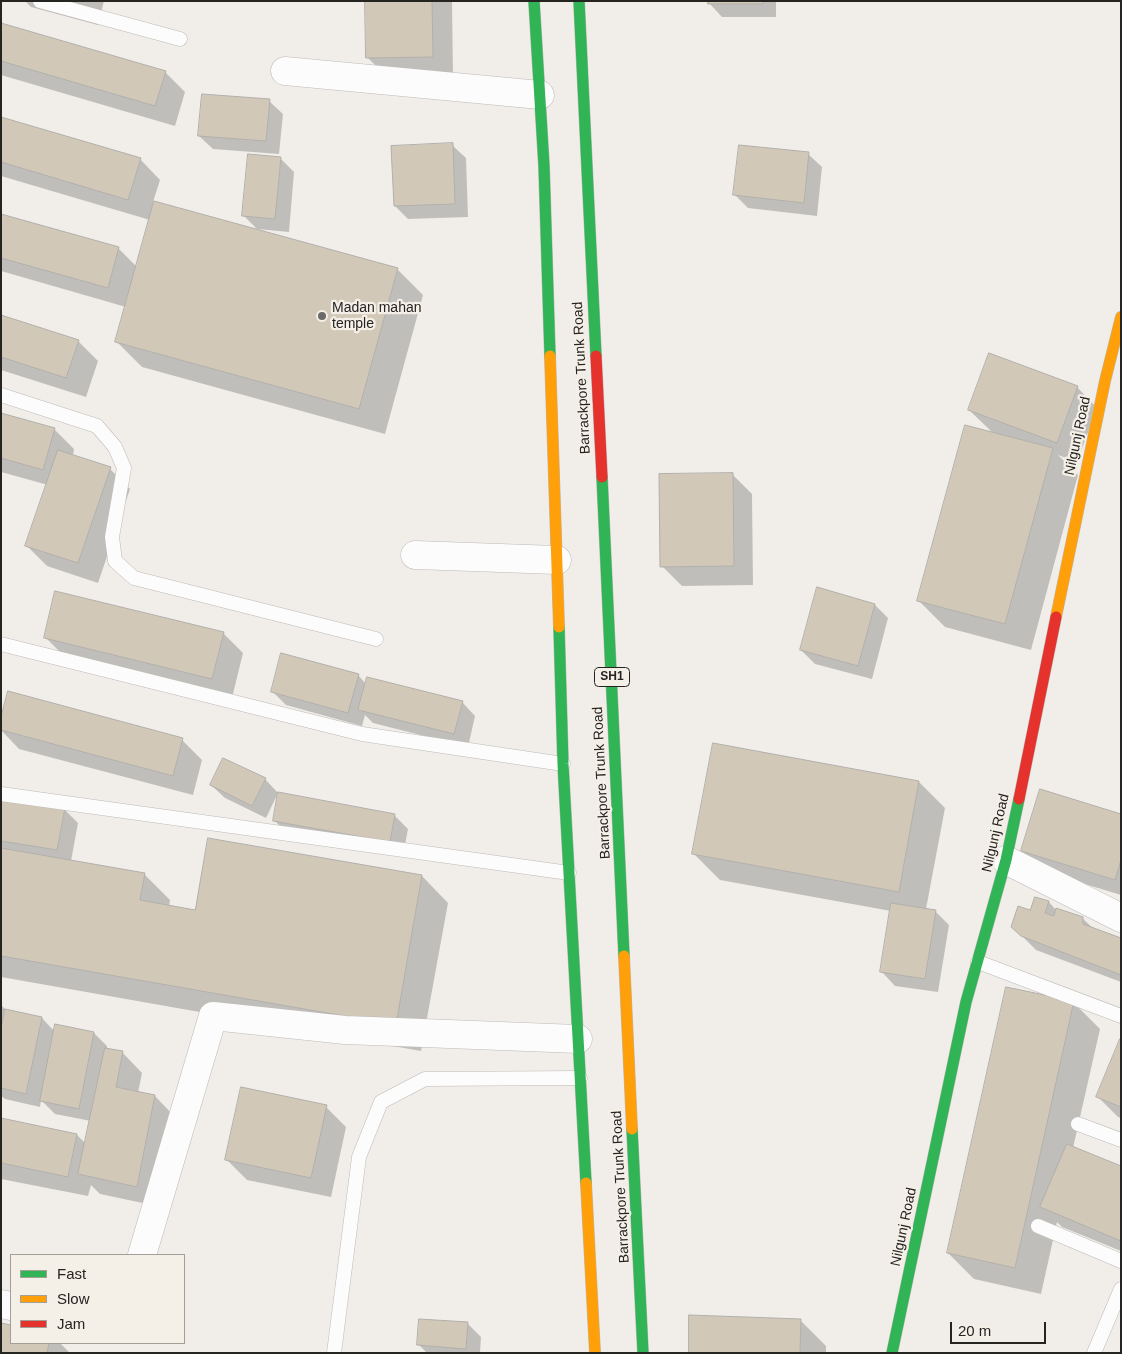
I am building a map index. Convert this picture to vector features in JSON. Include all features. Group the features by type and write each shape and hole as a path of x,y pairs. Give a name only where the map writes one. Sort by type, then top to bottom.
{"main road":[{"path":"534,1 544,166 563,764 595,1353"},
{"name":"Barrackpore Trunk Road","path":"579,1 643,1353"},
{"name":"Nilgunj Road","path":"892,1353 966,1002 1006,860 1113,384 1121,317"}],"street":[{"path":"285,71 540,95"},
{"path":"415,555 556,560"},
{"path":"1006,860 1121,918"},
{"path":"142,1254 213,1016 345,1030 578,1039"}],"lane":[{"path":"40,1 180,39"},
{"path":"1,395 97,426 114,447 124,468 112,538 114,561 134,578 376,639"},
{"path":"1,644 362,734 563,764"},
{"path":"1,794 569,873"},
{"path":"978,962 1121,1016"},
{"path":"334,1353 359,1157 381,1102 425,1080 580,1078"},
{"path":"1078,1124 1121,1140"},
{"path":"1038,1226 1121,1261"},
{"path":"1094,1353 1121,1289"}],"building":[{"path":"365,1 432,1 433,57 366,58"},
{"path":"708,1 763,1 763,4 708,4"},
{"path":"1,23 166,71 155,106 1,61"},
{"path":"202,94 270,99 266,141 198,136"},
{"path":"1,117 141,158 128,200 1,162"},
{"path":"453,143 455,204 394,206 391,146"},
{"path":"739,145 809,152 804,203 733,195"},
{"path":"248,154 281,157 275,219 242,216"},
{"path":"154,201 398,268 359,409 115,342"},
{"path":"1,214 119,247 108,288 1,258"},
{"path":"1,315 79,340 66,378 1,357"},
{"path":"989,353 1078,386 1057,443 968,410"},
{"path":"1,413 55,428 43,470 1,458"},
{"path":"965,425 1053,448 1005,624 917,601"},
{"path":"58,450 111,467 78,563 25,546"},
{"path":"733,473 734,566 660,567 659,474"},
{"path":"817,587 875,604 858,666 800,650"},
{"path":"55,591 224,632 212,679 44,638"},
{"path":"281,653 359,674 348,713 271,692"},
{"path":"367,677 463,701 454,734 358,710"},
{"path":"8,691 183,738 173,776 1,730 1,717"},
{"path":"713,743 919,781 899,892 692,854"},
{"path":"223,758 266,778 252,806 210,785"},
{"path":"1040,789 1121,814 1121,860 1115,880 1021,851"},
{"path":"278,792 395,814 390,842 273,821"},
{"path":"1,800 65,808 57,850 1,841"},
{"path":"208,838 422,875 396,1025 1,956 1,848 145,873 140,900 195,910"},
{"path":"1035,897 1049,901 1045,913 1054,916 1056,908 1083,917 1083,924 1121,938 1121,975 1021,936 1011,927 1018,906 1030,910"},
{"path":"891,903 936,910 925,979 880,972"},
{"path":"1006,987 1074,1001 1015,1268 947,1253"},
{"path":"5,1009 42,1017 26,1094 1,1088 1,1029"},
{"path":"55,1024 94,1032 79,1109 40,1101"},
{"path":"1121,1039 1121,1107 1096,1097"},
{"path":"105,1048 123,1051 116,1087 155,1095 137,1187 78,1174"},
{"path":"241,1087 327,1105 311,1178 225,1160"},
{"path":"1,1118 77,1134 68,1177 1,1163"},
{"path":"1067,1144 1121,1166 1121,1241 1040,1207"},
{"path":"689,1315 801,1319 800,1353 689,1353"},
{"path":"419,1319 468,1322 466,1349 417,1345"},
{"path":"1,1323 10,1325 10,1344 49,1344 47,1353 1,1353"}],"traffic: fast":[{"path":"534,1 544,166 550,356"},
{"path":"579,1 596,356"},
{"path":"602,477 624,956"},
{"path":"559,627 563,764 586,1183"},
{"path":"892,1353 966,1002 1006,860 1019,799"},
{"path":"632,1129 643,1353"}],"traffic: slow":[{"path":"1056,617 1105,381 1121,317"},
{"path":"550,356 559,627"},
{"path":"624,956 632,1129"},
{"path":"586,1183 595,1353"}],"traffic: jam":[{"path":"596,356 602,477"},
{"path":"1019,799 1056,617"}],"place":[{"name":"Madan mahan temple","path":"322,316"}]}
